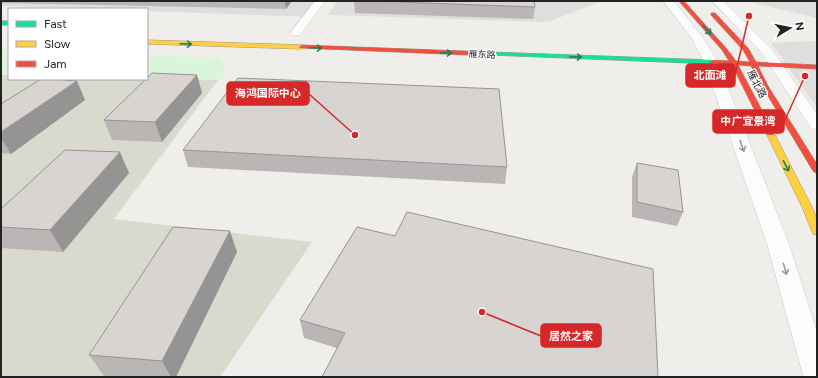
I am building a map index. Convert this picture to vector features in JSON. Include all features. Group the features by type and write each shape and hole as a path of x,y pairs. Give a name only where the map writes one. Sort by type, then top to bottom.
{"main road":[{"name":"雁北路","path":"681,1 724,49 734,63 808,209 817,232"},
{"name":"雁北路","path":"711,4 746,50 817,171"},
{"name":"雁东路","path":"148,42 701,52 724,49 781,51"},
{"name":"雁东路","path":"701,52 734,63 817,67"}],"street":[{"path":"296,33 320,1"},
{"path":"668,1 693,31 778,244 817,375"},
{"path":"711,4 766,50 817,125"}],"shaded area":[{"path":"1,1 320,1 311,17 148,11 148,8 1,6"},
{"path":"337,1 602,1 548,22 328,15"},
{"path":"746,1 817,1 817,18"},
{"path":"817,42 817,108 771,43"},
{"path":"1,75 8,75 8,80 218,80 114,219 312,242 220,377 1,377"}],"green space":[{"path":"1,49 8,50 8,75 1,75"},
{"path":"148,55 220,58 227,73 218,80 148,78"}],"building":[{"path":"376,1 534,1 535,7 426,3"},
{"path":"152,73 197,75 155,122 104,120 145,80 148,80 148,77"},
{"path":"238,78 499,89 507,167 183,150"},
{"path":"39,80 77,81 1,132 1,104"},
{"path":"65,150 120,152 50,230 1,227 1,209"},
{"path":"637,163 678,170 683,212 637,202"},
{"path":"407,212 653,269 658,377 322,377 345,333 300,320 357,227 395,236"},
{"path":"173,227 230,231 162,361 89,355"}],"traffic: fast":[{"path":"1,23 8,23"},
{"path":"491,54 713,62"}],"traffic: slow":[{"path":"148,42 302,47"},
{"path":"770,133 808,209 817,232"}],"traffic: jam":[{"path":"681,1 724,49 734,63 770,133"},
{"path":"713,14 746,49 765,86 817,171"},
{"path":"302,47 491,54"},
{"path":"713,62 817,67"}],"place":[{"name":"北面滩","path":"749,16"},
{"name":"中广宜景湾","path":"805,76"},
{"name":"海鸿国际中心","path":"355,135"},
{"name":"居然之家","path":"482,312"}]}
